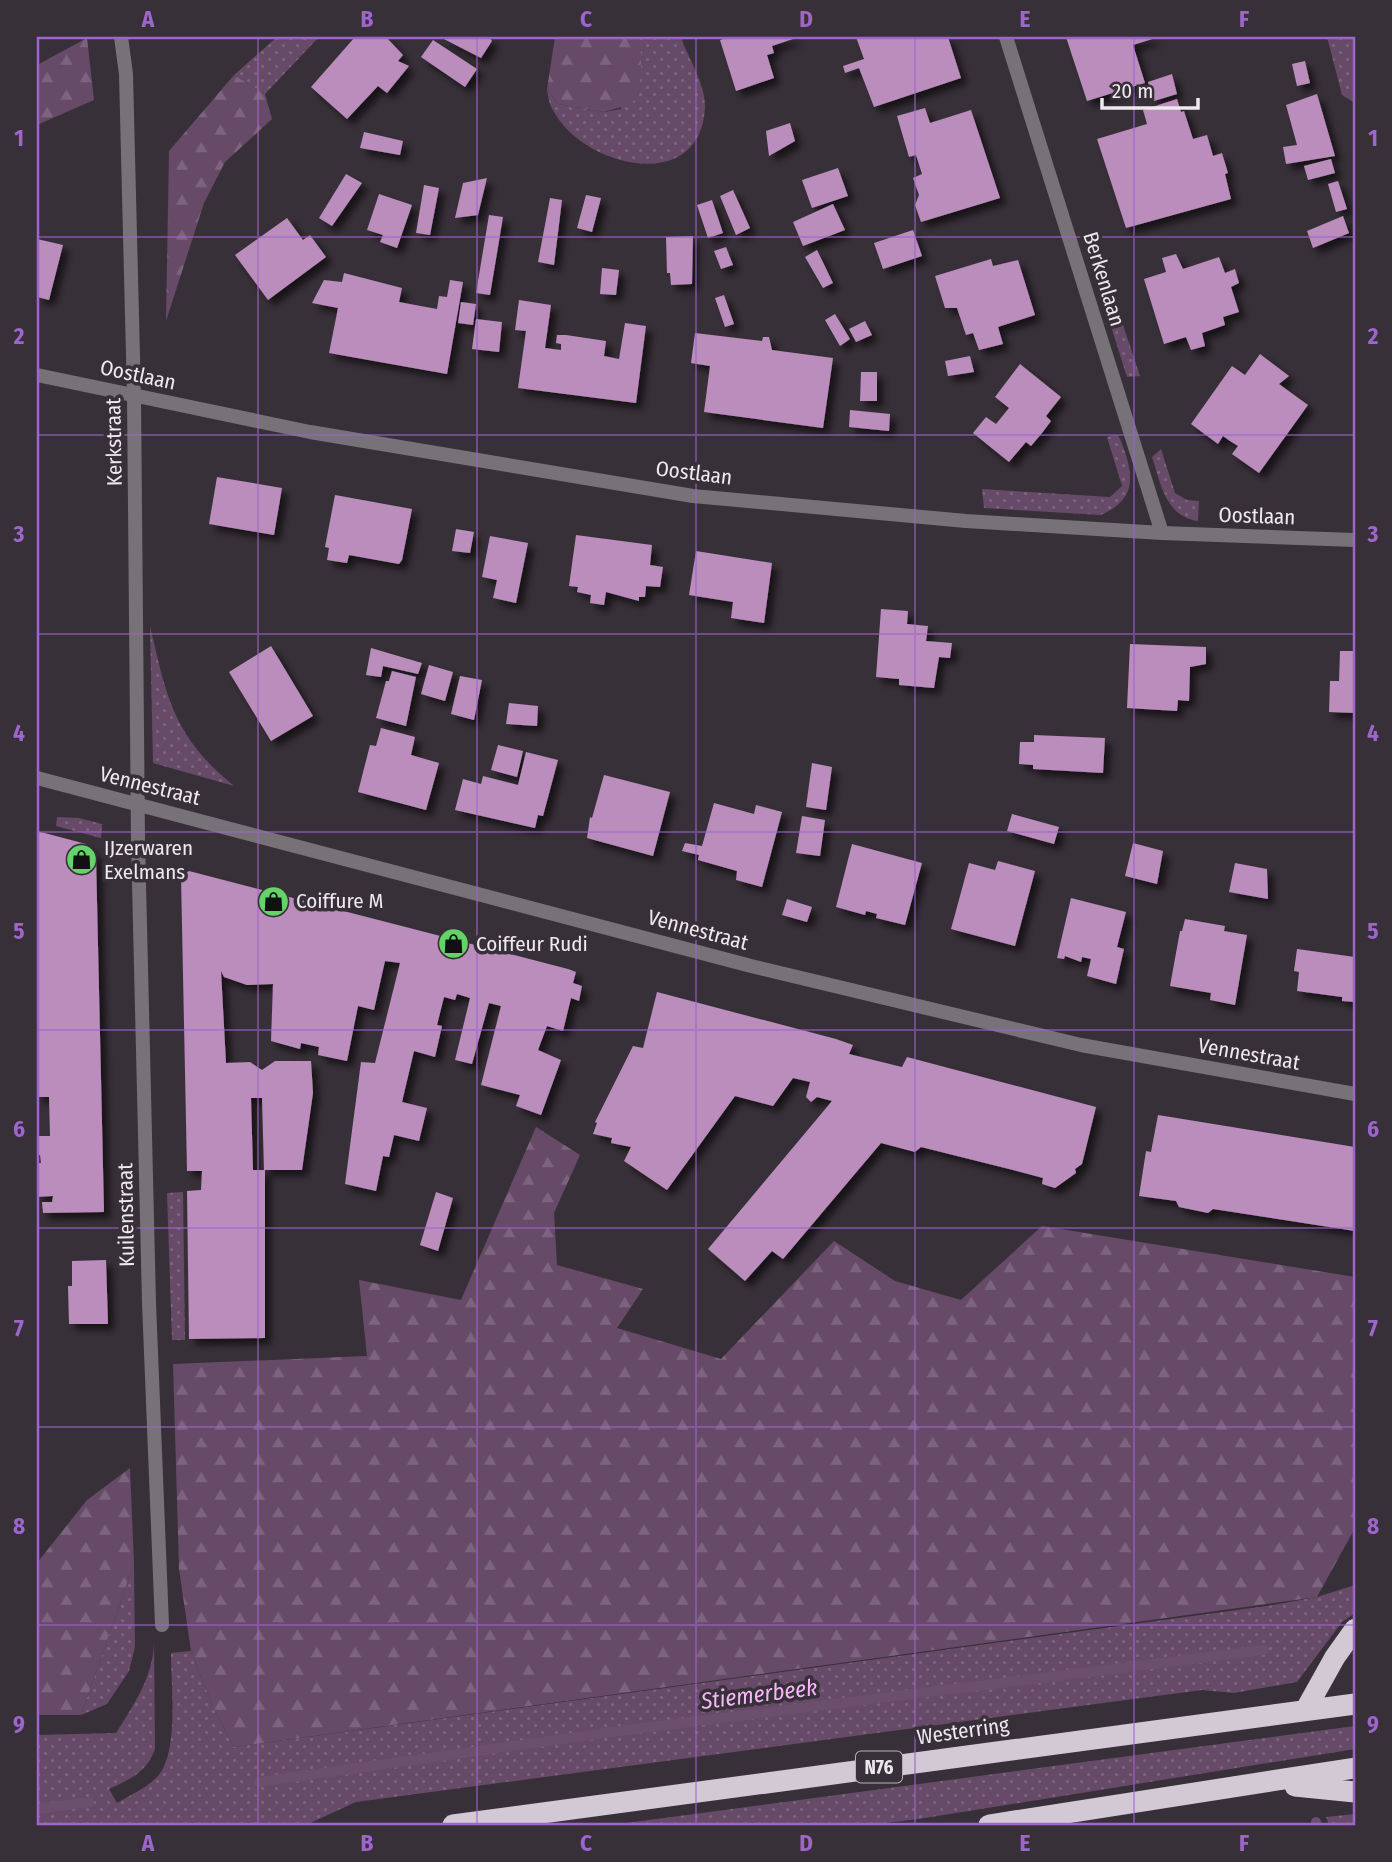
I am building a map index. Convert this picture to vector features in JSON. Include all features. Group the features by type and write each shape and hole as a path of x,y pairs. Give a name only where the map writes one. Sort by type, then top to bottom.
{"highway":[{"path":"1306,1709 1355,1629"},
{"name":"Westerring","path":"453,1825 1355,1704"},
{"path":"989,1825 1355,1768"},
{"path":"1265,1783 1355,1792"}],"street":[{"name":"Kerkstraat","path":"121,37 126,74 134,396 138,805"},
{"name":"Berkenlaan","path":"1006,37 1162,533"},
{"name":"Oostlaan","path":"37,375 310,432 693,496 966,521 1162,533 1355,540"},
{"name":"Vennestraat","path":"37,778 751,966 1067,1042 1355,1094"},
{"name":"Kuilenstraat","path":"138,805 149,1303 162,1625"}],"green space":[{"path":"277,37 319,37 265,94 234,75"},
{"path":"555,37 640,37 640,80 632,104 604,112 558,104 547,89"},
{"path":"629,37 681,37 703,90 705,108 698,136 683,153 662,162 638,163 613,158 588,146 568,130 549,100 547,89 558,104 604,112 621,109"},
{"path":"1327,37 1355,37 1355,103 1342,95"},
{"path":"87,38 94,100 37,125 37,65"},
{"path":"234,75 265,94 272,119 225,162 204,203 166,321 169,151"},
{"path":"1108,280 1140,376 1127,377 1097,282"},
{"path":"1117,435 1129,466 1130,484 1124,498 1111,510 1101,515 984,508 982,489 1110,497 1122,486 1107,437"},
{"path":"1161,449 1175,493 1187,500 1199,501 1198,521 1178,513 1166,497 1152,457"},
{"path":"150,626 168,695 185,732 214,768 234,786 153,763"},
{"path":"57,817 79,818 102,824 101,838 56,826"},
{"path":"536,1127 580,1155 554,1213 557,1265 643,1289 617,1328 721,1359 834,1241 895,1281 961,1300 1042,1226 1355,1277 1355,1528 1317,1597 234,1747 213,1707 191,1651 179,1569 173,1364 367,1356 359,1280 461,1300"},
{"path":"183,1192 185,1340 172,1340 167,1193"},
{"path":"130,1468 134,1564 81,1715 37,1715 37,1563 87,1500"},
{"path":"134,1564 135,1647 129,1671 107,1704 81,1715"},
{"path":"1355,1585 1355,1613 1342,1622 1297,1682 1234,1693 1202,1690 356,1802 308,1824 37,1825 37,1735 116,1733 147,1678 154,1641 155,1749 143,1769 109,1789 117,1803 149,1784 165,1765 172,1718 171,1653 191,1651 213,1707 234,1747 1273,1605 1317,1597"},
{"path":"1355,1726 1355,1749 919,1819 868,1825 611,1825"},
{"path":"1355,1814 1355,1825 1329,1825 1326,1817"}],"building":[{"path":"355,37 386,37 403,55 398,61 409,66 387,93 378,86 347,119 311,87"},
{"path":"440,37 489,37 492,41 481,58"},
{"path":"730,37 799,37 772,46 774,53 767,55 774,78 736,91 720,40"},
{"path":"856,37 948,37 961,78 874,107 859,68 845,73 843,66 864,59"},
{"path":"1066,37 1159,37 1133,45 1145,83 1087,101"},
{"path":"433,40 477,69 465,87 421,57"},
{"path":"1305,61 1310,83 1297,86 1292,64"},
{"path":"1172,74 1177,94 1154,101 1148,82"},
{"path":"1317,94 1335,156 1286,164 1283,147 1297,145 1286,105"},
{"path":"1177,99 1193,139 1207,135 1213,156 1222,153 1231,199 1126,228 1097,139 1147,124 1143,110"},
{"path":"925,108 930,123 971,110 1000,198 921,222 915,205 919,195 913,178 922,174 916,155 909,157 897,116"},
{"path":"790,123 795,141 769,156 766,131"},
{"path":"364,132 403,141 400,155 360,148"},
{"path":"1331,159 1335,173 1308,180 1304,166"},
{"path":"838,168 848,196 812,208 802,180"},
{"path":"346,174 362,183 332,226 319,218"},
{"path":"487,178 478,215 455,218 463,183"},
{"path":"1338,181 1347,209 1336,212 1328,184"},
{"path":"424,185 439,188 430,235 416,233"},
{"path":"733,190 750,228 736,235 720,196"},
{"path":"379,194 412,205 397,248 380,242 383,235 367,230"},
{"path":"586,195 601,198 592,232 577,228"},
{"path":"550,198 562,200 554,265 538,262"},
{"path":"712,200 723,233 708,238 697,205"},
{"path":"833,204 845,230 803,246 793,222"},
{"path":"489,215 503,217 490,295 476,293"},
{"path":"1343,216 1349,233 1313,248 1307,231"},
{"path":"287,218 303,240 310,235 326,257 268,300 235,255"},
{"path":"913,230 922,256 883,269 874,243"},
{"path":"693,236 692,284 671,285 670,273 667,273 666,237"},
{"path":"37,239 63,245 49,300 37,297"},
{"path":"726,247 733,265 721,269 714,251"},
{"path":"817,250 833,283 823,288 805,257"},
{"path":"1176,254 1183,269 1219,257 1225,273 1235,269 1239,283 1231,287 1239,312 1223,317 1225,325 1202,333 1205,346 1191,350 1186,337 1164,344 1144,279 1166,272 1162,258"},
{"path":"991,259 993,266 1018,260 1035,315 998,327 1003,344 979,350 973,333 966,335 957,308 945,308 935,276"},
{"path":"602,268 619,270 616,295 600,294"},
{"path":"344,273 402,288 399,302 437,309 439,296 447,297 450,280 463,282 447,374 329,353 338,308 312,303 324,280 342,282"},
{"path":"724,295 734,324 725,327 715,298"},
{"path":"519,300 551,305 545,348 561,350 561,344 556,343 557,335 566,335 606,341 604,356 619,359 625,323 646,326 636,403 518,388 526,331 515,330"},
{"path":"461,302 476,304 473,325 458,323"},
{"path":"835,314 850,339 840,346 825,320"},
{"path":"476,319 502,322 499,352 472,349"},
{"path":"865,321 872,335 856,342 849,329"},
{"path":"695,333 762,341 763,337 769,337 772,350 833,358 823,428 704,412 710,366 691,363"},
{"path":"1260,354 1289,376 1279,384 1308,405 1259,473 1232,454 1238,446 1223,436 1218,444 1191,424 1232,366 1245,375"},
{"path":"970,356 974,372 948,376 945,361"},
{"path":"1020,364 1061,397 1046,416 1051,421 1042,433 1031,446 1026,442 1009,462 973,433 986,417 996,424 1009,408 995,397"},
{"path":"861,372 877,372 877,401 860,401"},
{"path":"850,410 890,414 889,431 849,427"},
{"path":"217,477 282,488 274,535 209,524"},
{"path":"335,495 412,509 399,564 349,555 347,563 327,560 329,548 325,547"},
{"path":"456,529 474,532 470,553 452,551"},
{"path":"576,535 652,545 650,565 663,567 660,587 646,586 645,597 639,597 639,601 606,592 604,605 590,603 591,595 577,592 578,587 569,586"},
{"path":"490,536 528,543 516,603 493,598 497,580 482,577"},
{"path":"696,551 772,563 764,623 731,618 733,602 689,595"},
{"path":"881,609 908,611 907,624 928,626 926,641 952,643 950,658 939,657 934,688 899,685 899,679 876,677"},
{"path":"1130,644 1206,647 1206,664 1190,667 1189,701 1178,700 1177,711 1127,708"},
{"path":"271,646 313,716 271,741 229,672"},
{"path":"371,648 422,663 418,674 383,666 381,677 366,675"},
{"path":"1340,651 1355,651 1355,713 1329,712 1330,681 1339,681"},
{"path":"429,665 453,672 445,701 421,694"},
{"path":"392,671 416,677 406,726 376,718 386,681 389,681"},
{"path":"460,676 482,680 474,720 451,714"},
{"path":"509,703 538,706 537,726 506,724"},
{"path":"381,728 415,737 411,755 439,763 426,810 358,792 370,745 376,746"},
{"path":"1034,735 1105,738 1103,773 1033,769 1033,765 1019,764 1020,742 1034,742"},
{"path":"498,745 523,751 517,777 491,770"},
{"path":"526,752 558,760 543,816 538,815 535,828 455,810 463,779 481,784 483,776 518,785"},
{"path":"812,763 832,767 826,810 806,807"},
{"path":"604,775 670,792 653,856 587,838 590,817 592,818"},
{"path":"714,803 754,814 756,805 782,812 762,887 736,880 737,871 698,860 699,855 682,851 685,843 702,846"},
{"path":"1012,814 1059,827 1054,844 1007,831"},
{"path":"802,816 825,820 820,856 796,853"},
{"path":"37,831 86,844 96,856 104,1212 43,1213 42,1202 52,1202 53,1196 37,1197 37,1163 41,1163 40,1155 37,1155 37,1136 50,1136 49,1097 37,1097"},
{"path":"1133,843 1163,851 1157,884 1125,876"},
{"path":"852,844 922,863 905,925 876,918 877,914 866,911 865,915 836,907"},
{"path":"998,861 1035,871 1015,946 951,929 969,863 995,870"},
{"path":"1235,863 1267,869 1268,899 1229,892"},
{"path":"189,871 568,969 576,972 573,983 582,986 579,1001 571,998 563,1031 547,1026 538,1050 561,1060 541,1115 516,1106 520,1095 481,1085 501,1006 489,1003 472,1064 455,1060 470,998 457,994 455,1000 444,997 437,1025 442,1026 435,1057 414,1051 402,1102 427,1108 419,1141 394,1135 389,1157 383,1156 376,1191 345,1184 361,1062 375,1063 400,963 385,961 374,1010 358,1006 347,1061 318,1055 319,1047 301,1043 300,1049 271,1041 273,984 247,985 224,977 221,971 226,1063 250,1062 262,1070 275,1061 311,1061 313,1093 302,1170 265,1170 265,1338 189,1339 187,1191 201,1190 202,1171 187,1171 181,876","holes":["251,1098 262,1098 264,1170 253,1170"]},
{"path":"1071,898 1126,912 1117,947 1124,949 1116,984 1087,976 1091,959 1082,957 1081,962 1065,956 1064,959 1057,958"},
{"path":"787,899 812,907 807,922 782,915"},
{"path":"1185,919 1225,926 1224,931 1247,935 1235,1005 1210,1000 1211,993 1170,986 1180,931"},
{"path":"1297,949 1355,957 1355,1002 1342,1001 1342,997 1297,991 1299,972 1294,971"},
{"path":"657,992 836,1039 853,1045 849,1054 902,1067 907,1057 1096,1107 1082,1164 1075,1169 1076,1173 1055,1188 1042,1184 1043,1178 1013,1170 921,1147 915,1152 881,1143 783,1259 772,1251 745,1281 708,1249 832,1101 817,1097 811,1102 806,1097 810,1082 793,1078 773,1106 735,1096 667,1190 624,1161 631,1147 611,1143 612,1138 593,1134 597,1123 595,1122 633,1046 643,1048"},
{"path":"1158,1115 1355,1147 1355,1231 1213,1209 1208,1213 1179,1207 1176,1201 1139,1196 1146,1151 1151,1152"},
{"path":"436,1192 453,1198 438,1251 420,1245"},
{"path":"106,1260 108,1324 69,1324 68,1286 72,1286 72,1261"}],"waterway":[{"name":"Stiemerbeek","path":"259,1782 634,1729 1264,1650"},
{"name":"Stiemerbeek","path":"37,1809 89,1802"}],"place":[{"name":"IJzerwaren Exelmans","path":"81,860"},
{"name":"Coiffure M","path":"273,901"},
{"name":"Coiffeur Rudi","path":"453,944"}]}
